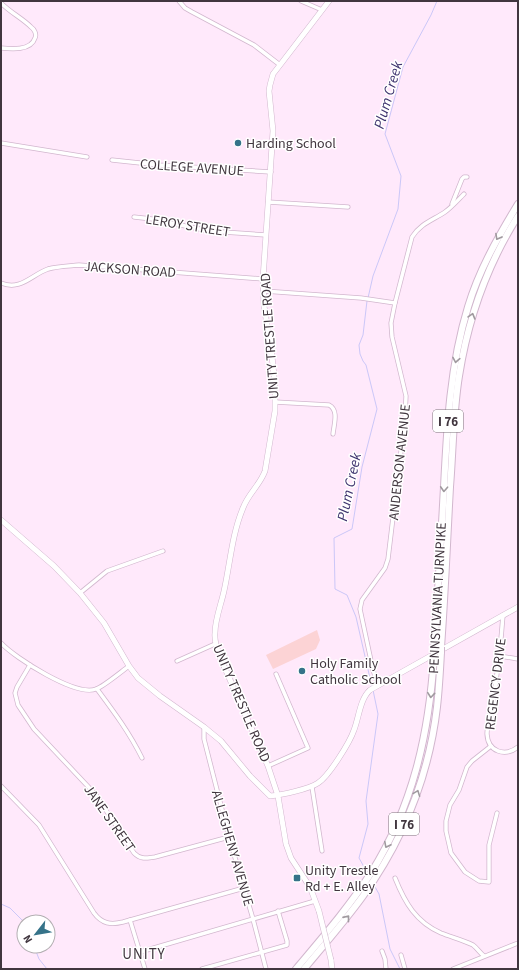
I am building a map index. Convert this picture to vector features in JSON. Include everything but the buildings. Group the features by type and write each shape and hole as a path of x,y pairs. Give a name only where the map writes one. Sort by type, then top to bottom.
{"highway":[{"name":"PENNSYLVANIA TURNPIKE","path":"304,969 363,896 385,861 406,820 421,778 432,739 437,708 446,451 452,382 456,356 468,306 477,281 496,241 518,204"},
{"name":"PENNSYLVANIA TURNPIKE","path":"296,969 330,929 370,874 386,847 402,812 415,775 423,745 438,652 455,421 461,362 470,323 481,291 498,250 518,216"}],"street":[{"path":"179,1 185,8 254,45 280,65"},
{"path":"301,1 322,10"},
{"name":"UNITY TRESTLE ROAD","path":"329,1 280,65 274,74 270,85 273,131 263,279 264,306 274,378 275,402 265,471 262,479 243,506 237,522 224,592 215,624 214,635 220,657 268,766 278,796 286,844 291,858 310,887 319,910 332,969"},
{"path":"1,3 13,15 32,27 36,33 36,38 32,44 25,47 12,49 1,48"},
{"path":"1,143 87,157"},
{"name":"COLLEGE AVENUE","path":"112,160 159,165 271,172"},
{"path":"452,205 459,183 464,177 467,177"},
{"name":"ANDERSON AVENUE","path":"374,687 373,670 360,609 362,600 385,568 388,559 405,418 406,396 392,337 391,323 412,237 422,225 447,210 464,194"},
{"path":"268,202 348,207"},
{"name":"LEROY STREET","path":"134,217 152,219 209,231 266,235"},
{"name":"JACKSON ROAD","path":"1,283 9,285 20,284 46,270 58,266 80,265 263,279"},
{"path":"264,291 361,298 395,303"},
{"path":"275,402 332,406 335,412 333,434"},
{"path":"1,520 54,566 80,593 104,623 129,666 144,684 204,727 226,746 250,776 270,796 278,796 312,787 324,778 354,730 364,697 374,687 518,607"},
{"path":"80,593 107,571 163,551"},
{"name":"REGENCY DRIVE","path":"503,615 500,656 487,733 491,746 495,749 504,753 513,751 518,747"},
{"path":"1,643 6,649 54,679 74,687 90,691 97,689 129,666"},
{"path":"177,661 216,644"},
{"path":"500,656 518,659"},
{"name":"JANE STREET","path":"30,665 15,693 18,705 34,729 96,795 137,857 145,859 150,858 229,837"},
{"path":"268,766 308,748 276,674"},
{"path":"97,689 121,720 142,758"},
{"name":"ALLEGHENY AVENUE","path":"204,727 204,739 229,837 266,969"},
{"path":"491,746 472,761 467,767 460,790 450,805 446,821 446,831 451,853 465,872 479,881 489,882 489,845 497,813"},
{"path":"1,786 39,825 96,916 105,923 115,924 244,888"},
{"path":"312,787 322,851"},
{"path":"396,878 402,896 410,910 419,919 440,933 473,946 484,956"},
{"path":"140,952 315,901"},
{"path":"202,969 210,968 287,945 278,911"},
{"path":"130,920 145,969"},
{"path":"453,969 518,944"},
{"path":"382,951 386,969"},
{"path":"401,956 405,969"}],"shaded area":[{"path":"317,630 320,640 316,649 273,669 266,655"}],"waterway":[{"name":"Plum Creek","path":"368,298 373,276 398,209 401,176 385,134 403,67 437,1"},
{"name":"Plum Creek","path":"367,301 363,335 359,345 360,354 366,365 377,409 362,467 352,529 334,538 335,589 347,595 356,617 372,687"},
{"name":"Plum Creek","path":"368,874 359,858 368,824 366,801 378,714 373,690"},
{"name":"Plum Creek","path":"374,885 379,894 390,949 400,969"},
{"path":"1,904 10,908 16,914"},
{"path":"37,954 47,969"}],"place":[{"name":"Harding School","path":"238,143"},
{"name":"Holy Family Catholic School","path":"302,671"},
{"name":"Unity Trestle Rd + E. Alley","path":"297,878"}],"district":[{"name":"UNITY","path":"144,954"}]}
